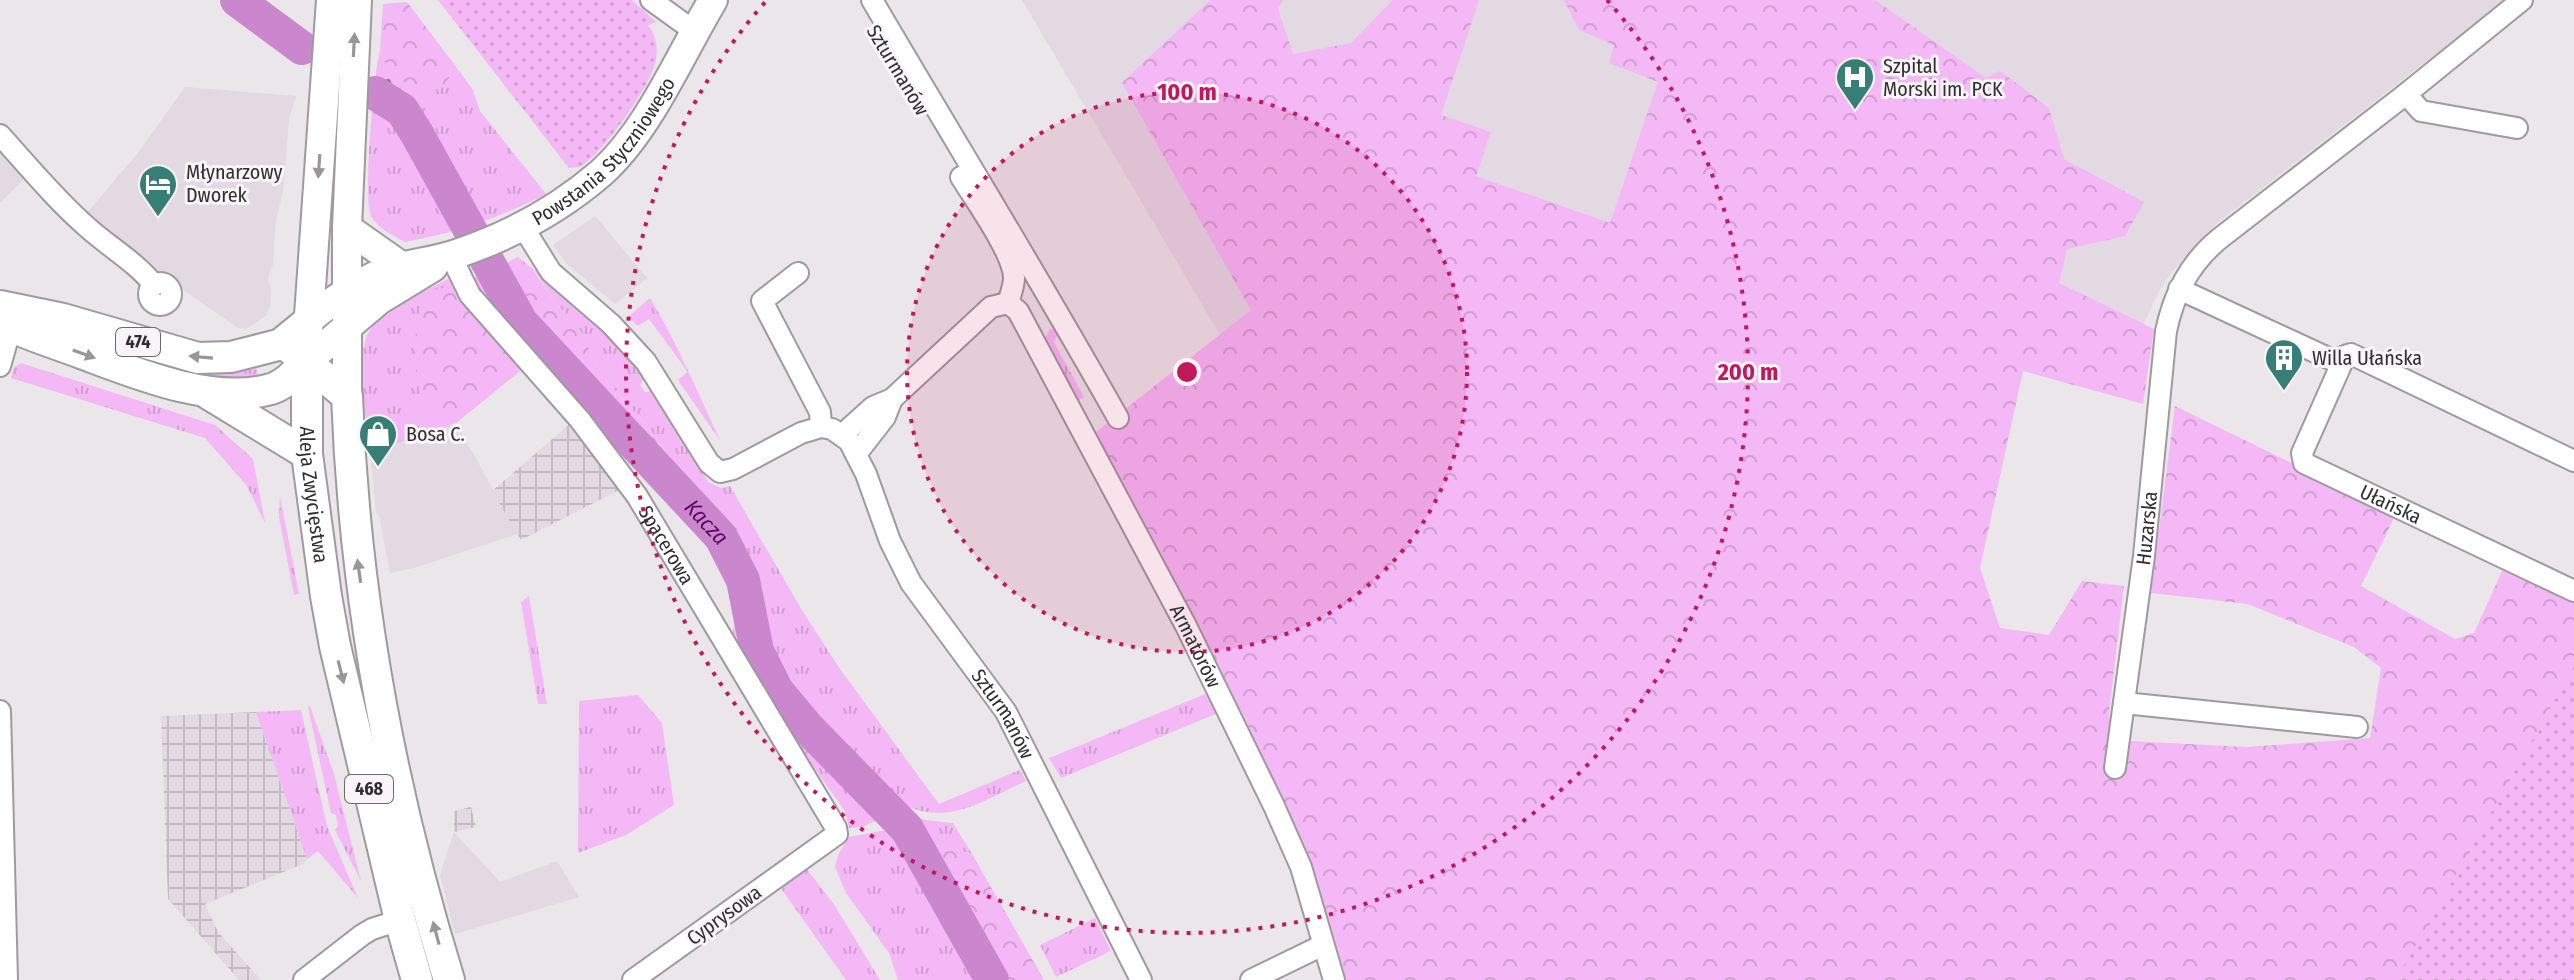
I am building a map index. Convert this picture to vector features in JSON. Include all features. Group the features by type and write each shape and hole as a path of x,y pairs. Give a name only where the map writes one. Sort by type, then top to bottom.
{"main road":[{"name":"Aleja Zwycięstwa","path":"331,0 308,320 307,454 335,646 417,980"},
{"name":"Aleja Zwycięstwa","path":"357,0 345,291 351,501 358,570 390,744 449,980"},
{"name":"Powstania Styczniowego","path":"308,320 345,291 401,266 454,255 511,233 556,207 603,171 649,112 713,0"},
{"path":"347,228 401,266"},
{"name":"Powstania Styczniowego","path":"307,361 379,300 454,255"},
{"name":"474","path":"4,318 63,319 198,358 231,357 278,345 308,320"},
{"name":"474","path":"4,318 140,374 202,390 227,393 270,390 291,378 307,361"},
{"path":"308,320 338,329 346,327"},
{"path":"278,345 286,345 347,396"},
{"name":"474","path":"202,390 307,454"}],"street":[{"path":"651,0 694,31"},
{"name":"Szturmanów","path":"856,0 1004,249 1014,279 1008,303"},
{"name":"Szturmanów","path":"872,0 1054,308"},
{"name":"Huzarska","path":"2115,768 2144,556 2166,331 2179,289 2194,263 2212,244 2522,0"},
{"path":"2406,94 2421,111 2517,128"},
{"path":"0,135 59,200 141,270 154,285"},
{"path":"511,233 611,324 646,362 709,463 720,472 733,469 801,433 821,427 820,412 762,301 798,273"},
{"name":"Spacerowa","path":"454,255 470,295 580,420 637,496 831,815 837,834 815,850"},
{"path":"2179,289 2341,364 2345,356 2351,354 2574,461"},
{"path":"842,435 873,407 892,399 991,307 1008,303"},
{"name":"Armatorów","path":"1008,303 1018,311 1186,626 1267,791 1301,867 1334,980"},
{"path":"1026,326 1054,308 1118,418"},
{"path":"0,366 4,318"},
{"name":"Ułańska","path":"2341,364 2302,453 2304,463 2574,591"},
{"path":"857,453 885,417 892,399"},
{"name":"Szturmanów","path":"821,427 842,435 857,453 890,541 911,583 1006,712 1141,980"},
{"path":"2124,703 2357,727"},
{"path":"0,711 7,980"},
{"name":"Cyprysowa","path":"633,980 815,850"},
{"path":"304,980 362,935 400,920"},
{"path":"1251,980 1323,945"}],"shaded area":[{"name":"Szpital Morski im. PCK","path":"1022,0 2506,0 2217,223 2170,274 2141,330 1251,310 1220,335"},
{"path":"185,87 296,96 289,119 283,192 276,220 273,264 268,278 270,306 267,315 246,329 238,328 153,269 86,214 138,153"},
{"path":"0,149 27,176 0,203"},
{"path":"595,216 647,278 615,304 566,263 553,245"},
{"path":"572,422 623,488 521,540 492,491"},
{"path":"456,423 518,534 390,573 376,511 370,453"},
{"path":"256,712 307,859 303,864 205,904 218,932 261,980 239,980 168,899 161,716"},
{"path":"471,807 476,827 454,832 454,811"},
{"path":"454,832 500,882 557,861 579,897 455,934 440,875"}],"green space":[{"path":"438,0 632,0 656,22 648,25 656,41 656,60 646,85 613,134 581,166 569,168"},
{"path":"1210,0 1283,0 1278,9 1293,54 1351,43 1393,0 1479,0 1441,115 1491,132 1476,176 1610,223 1658,82 1609,63 1614,45 1579,30 1564,0 1875,0 1986,78 2000,71 2049,108 2064,159 2144,202 2125,236 2067,249 2059,283 2154,329 2143,404 2023,371 1980,568 2000,628 2049,635 2082,581 2124,586 2109,713 2110,740 2247,747 2370,738 2381,668 2354,647 2248,604 2151,593 2175,406 2396,514 2361,586 2455,639 2474,633 2504,567 2574,600 2574,980 1342,980 1314,888 1091,436 1251,310 1122,83"},
{"path":"407,2 454,64 446,86 424,94 390,74 380,50 383,4"},
{"path":"380,50 386,61 446,86 454,64 473,90 480,111 546,194 477,223 405,242 378,225 371,216 368,186 372,108"},
{"path":"518,257 533,269 555,303 578,326 603,377 650,429 672,462 675,481 666,486 648,475 602,416 533,349 471,280"},
{"path":"534,269 614,340 645,377 640,385 645,392 652,391 687,443 708,482 721,488 730,486 840,669 939,804 1020,770 1026,781 951,812 921,811 904,805 895,811 824,740 790,701 768,663 757,590 728,532 710,508 675,481 672,462 650,429 603,377 578,326 555,303"},
{"path":"448,279 526,366 456,423 370,453 362,371 365,340 370,330 384,317"},
{"path":"455,286 526,366 456,423 432,411 422,399 415,347 418,316 426,296 436,290"},
{"path":"650,298 679,351 721,442 678,380 688,372 649,319 638,326 628,317"},
{"path":"1050,329 1059,331 1054,342 1084,397 1078,401 1043,342"},
{"path":"60,333 199,371 217,373 257,369 258,381 182,372"},
{"path":"21,363 215,425 253,459 265,523 247,486 205,438 11,378 14,367"},
{"path":"280,496 299,594 294,595 279,517"},
{"path":"529,596 547,704 538,704 521,602"},
{"path":"739,601 753,652 771,690 886,815 863,827 849,828 845,811 796,743 731,635 739,612"},
{"path":"2574,666 2574,980 2396,980"},
{"path":"1208,693 1218,713 1061,778 1049,758"},
{"path":"638,695 662,723 674,805 626,835 578,853 579,701"},
{"path":"310,706 334,774 361,881 335,830 338,826 336,815 331,813"},
{"path":"301,710 327,826 358,898 318,851 307,859 256,712"},
{"path":"906,817 953,823 972,854 924,842 918,844 914,827"},
{"path":"892,823 924,870 984,980 898,980 889,953 846,893 835,867 849,837 886,830"},
{"path":"924,842 972,854 1044,980 997,980 977,940 918,844"},
{"path":"806,868 835,906 880,980 846,980 780,887"},
{"path":"1095,918 1111,951 1056,977 1040,945"}],"waterway":[{"name":"Kacza","path":"237,0 302,48"},
{"path":"388,82 394,105"},
{"name":"Kacza","path":"375,93 402,110 521,322 721,537 743,580 757,651 777,691 807,727 907,829 992,980"}],"place":[{"name":"Szpital Morski im. PCK","path":"1855,111"},
{"name":"Młynarzowy Dworek","path":"158,218"},
{"name":"Willa Ułańska","path":"2284,392"},
{"name":"Bosa C.","path":"378,468"}]}
